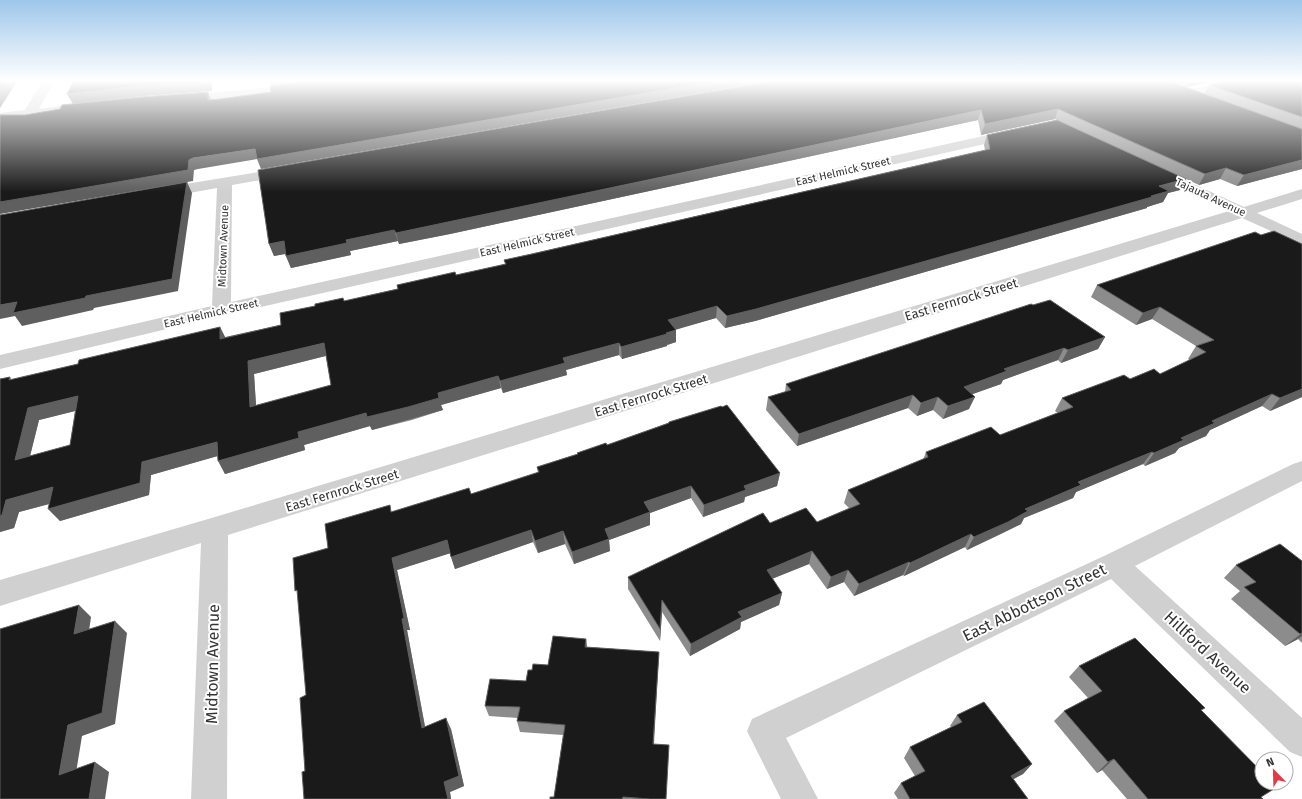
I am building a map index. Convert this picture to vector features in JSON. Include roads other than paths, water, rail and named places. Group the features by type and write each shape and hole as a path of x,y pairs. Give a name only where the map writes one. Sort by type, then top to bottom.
{"street":[{"name":"East Helmick Street","path":"0,362 221,310 1030,129"},
{"name":"Tajauta Avenue","path":"1147,167 1302,240"},
{"path":"147,196 302,168"},
{"name":"Midtown Avenue","path":"221,310 225,182"},
{"name":"East Fernrock Street","path":"0,593 1302,194"},
{"name":"East Abbottson Street","path":"800,799 764,731 1114,564 1302,470"},
{"name":"Midtown Avenue","path":"209,799 215,528"},
{"name":"Hillford Avenue","path":"1114,564 1302,740"}]}
